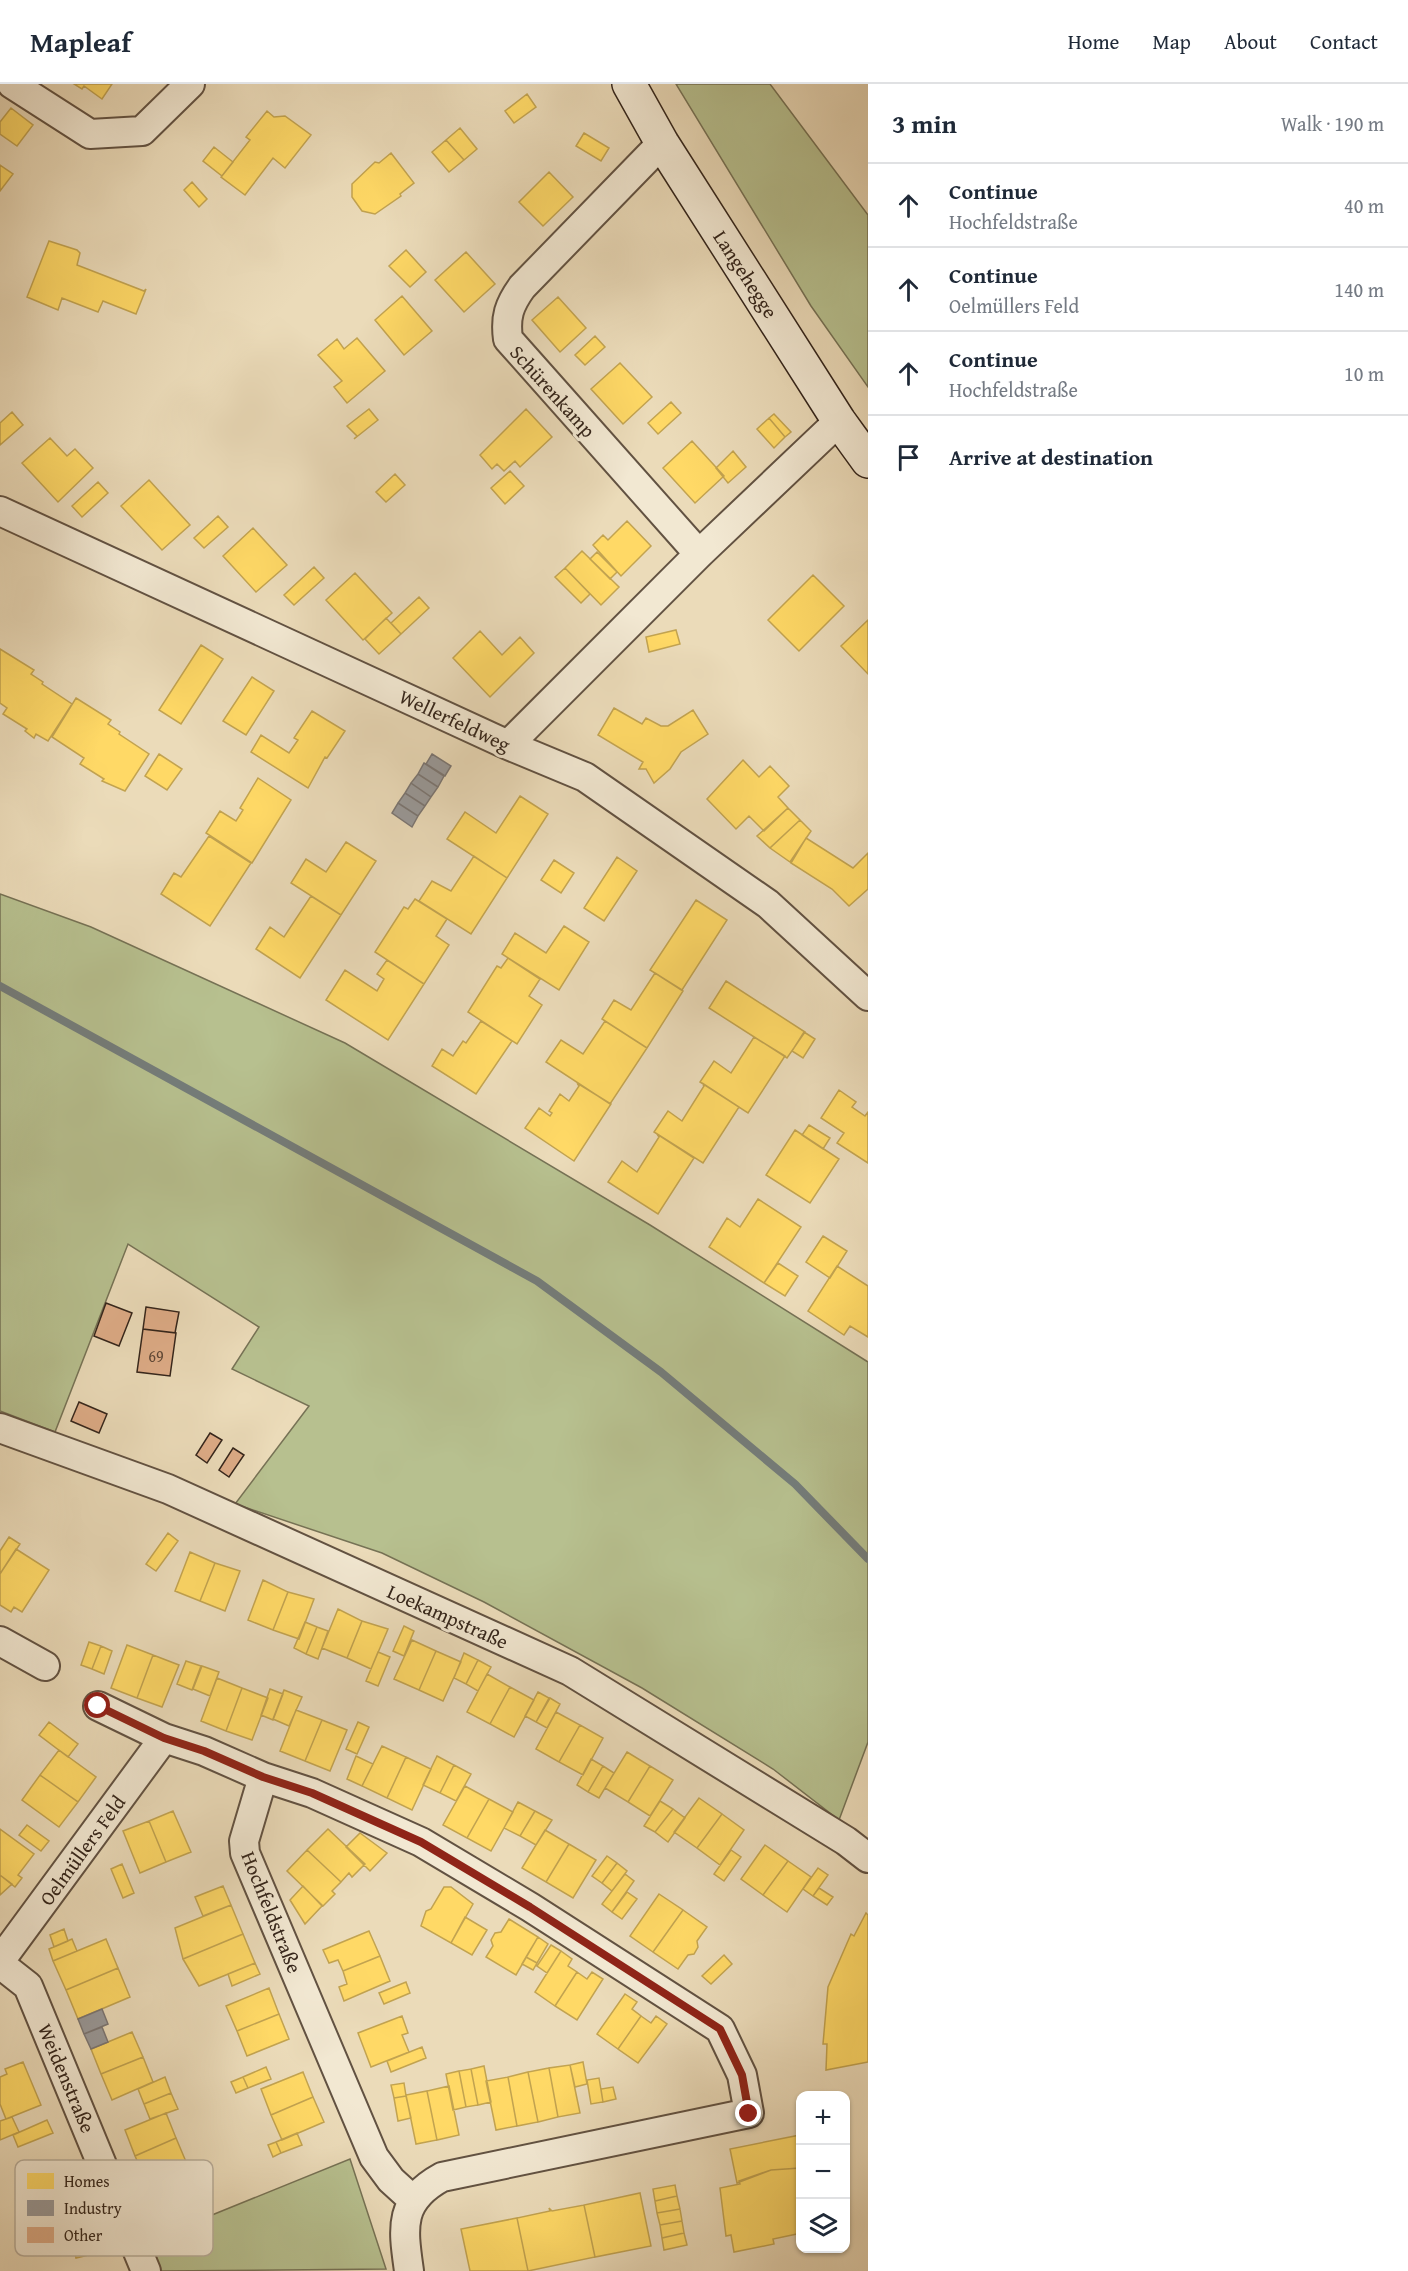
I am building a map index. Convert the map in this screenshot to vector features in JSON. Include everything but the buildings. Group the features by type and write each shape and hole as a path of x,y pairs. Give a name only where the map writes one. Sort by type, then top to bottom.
{"street":[{"path":"12,84 90,134 142,131 190,84"},
{"name":"Langehegge","path":"629,84 662,143 839,421 868,461"},
{"name":"Schürenkamp","path":"662,143 522,287 511,302 505,321 508,339 699,554"},
{"path":"508,745 699,554 839,421"},
{"name":"Wellerfeldweg","path":"0,511 508,745 585,777 768,904 868,996"},
{"name":"Loekampstraße","path":"0,1428 168,1489 570,1671 846,1841 868,1858"},
{"path":"0,1641 45,1666"},
{"path":"98,1706 164,1738 204,1751 263,1777 312,1793 421,1842 530,1907 720,2029 742,2075 749,2114 442,2177 425,2186 413,2200 403,2229 409,2271"},
{"name":"Oelmüllers Feld","path":"0,1963 164,1738"},
{"name":"Hochfeldstraße","path":"263,1777 244,1841 245,1853 374,2157 391,2180 413,2200"},
{"name":"Weidenstraße","path":"0,1963 28,1986 102,2160"},
{"name":"Weidenstraße","path":"140,2256 146,2271"}],"green space":[{"path":"676,84 770,84 868,215 868,387 811,306"},
{"path":"0,894 91,927 345,1043 650,1225 868,1362 868,1742 839,1820 773,1769 642,1688 484,1602 382,1553 235,1504 309,1406 232,1369 259,1327 128,1244 55,1432 0,1411"},
{"path":"350,2159 386,2269 158,2271 153,2256 213,2256 213,2215"}],"waterway":[{"path":"0,986 537,1281 661,1372 795,1484 868,1559"}],"route":[{"path":"98,1706 164,1738 204,1751 263,1777 312,1793 421,1842 530,1907 720,2029 742,2075 749,2114"}]}
